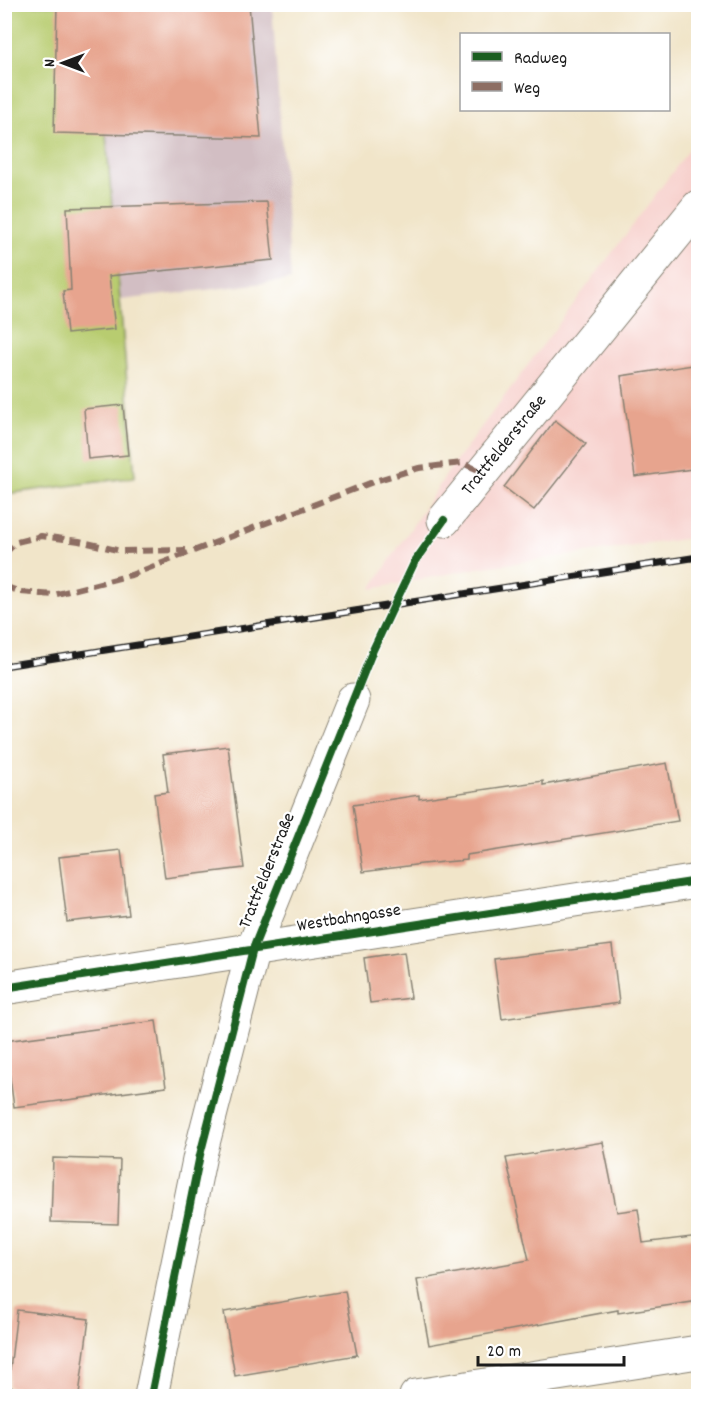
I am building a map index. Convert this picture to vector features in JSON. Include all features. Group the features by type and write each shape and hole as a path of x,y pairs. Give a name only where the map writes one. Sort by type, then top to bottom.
{"street":[{"name":"Trattfelderstraße","path":"444,520 699,207"},
{"name":"Trattfelderstraße","path":"151,1396 200,1155 253,949 352,700"},
{"name":"Westbahngasse","path":"4,988 699,881"},
{"path":"416,1396 699,1352"}],"shaded area":[{"path":"95,5 272,5 291,280 121,300"},
{"path":"698,138 698,537 478,568 371,589 450,469"}],"green space":[{"path":"4,5 95,5 135,477 5,494"}],"building":[{"path":"57,4 249,4 261,138 54,133"},
{"path":"267,202 273,260 109,276 115,329 67,334 63,291 71,290 67,208"},
{"path":"699,364 699,468 635,477 621,376"},
{"path":"123,405 128,455 88,459 84,409"},
{"path":"555,420 586,444 534,510 504,487"},
{"path":"228,746 244,868 165,878 154,794 168,792 163,754"},
{"path":"667,763 678,821 467,855 467,860 363,872 353,805 419,795 419,799 543,781 543,785"},
{"path":"121,850 129,915 67,922 59,857"},
{"path":"612,945 619,1003 502,1019 494,959"},
{"path":"404,952 411,998 370,1003 364,958"},
{"path":"156,1021 166,1087 14,1107 5,1041"},
{"path":"603,1142 617,1212 638,1209 643,1243 699,1236 699,1301 618,1313 618,1310 429,1345 417,1280 529,1260 506,1158"},
{"path":"53,1158 120,1160 118,1224 51,1222"},
{"path":"345,1291 357,1355 235,1376 224,1312"},
{"path":"17,1310 89,1319 79,1395 8,1387"}],"railway":[{"path":"4,666 698,557"}],"marked path":[{"path":"4,586 21,592 53,595 131,575 378,480 419,468 462,463 483,472"},
{"path":"4,554 17,542 41,536 79,541 121,551 186,550"}],"cycle path":[{"path":"151,1396 200,1155 253,949 373,650 415,561 444,520"},
{"path":"4,988 698,881"}]}
